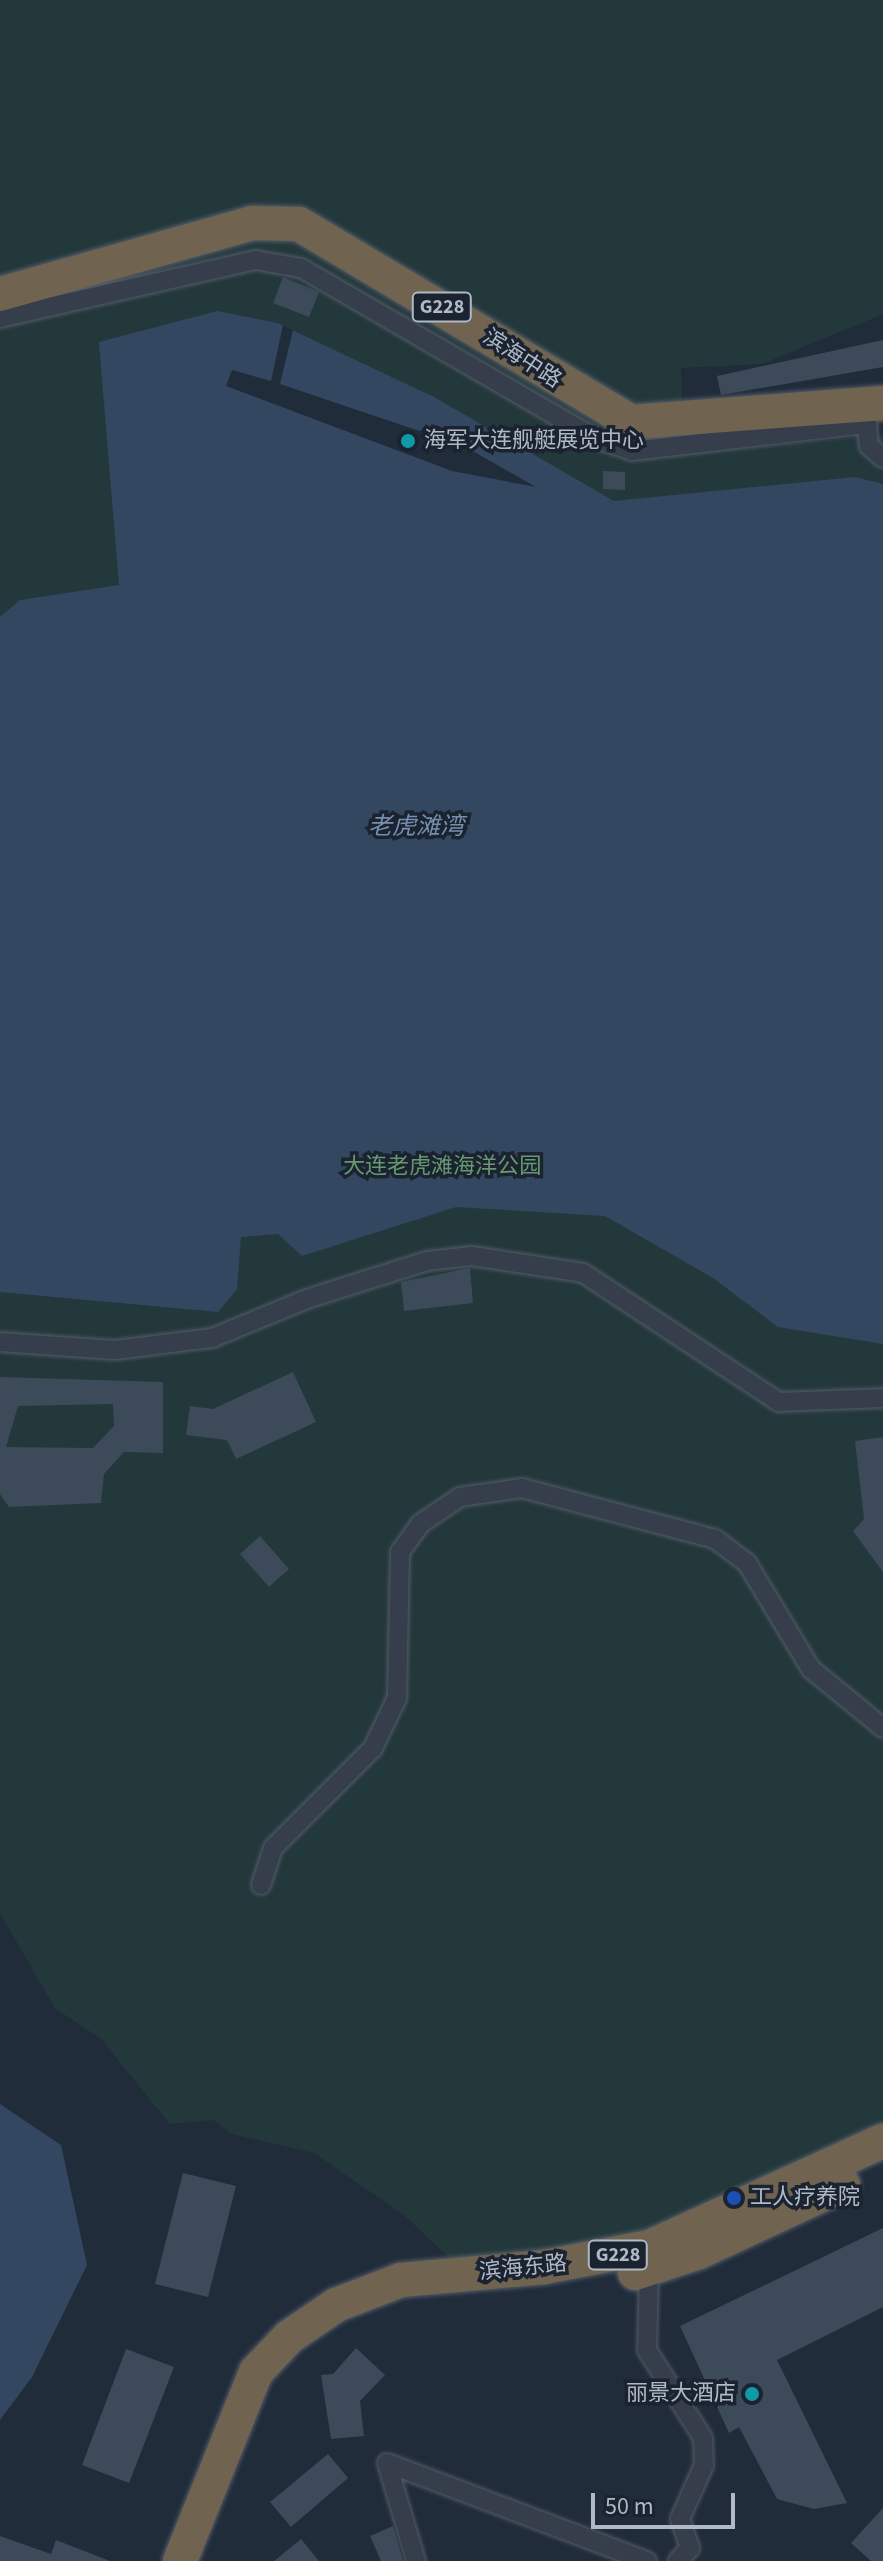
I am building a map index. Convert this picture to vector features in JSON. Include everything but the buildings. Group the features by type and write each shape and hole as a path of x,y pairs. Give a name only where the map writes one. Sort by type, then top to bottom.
{"highway":[{"name":"滨海中路","path":"0,294 252,223 299,224 631,422 883,403"},
{"name":"滨海东路","path":"649,2258 883,2141"},
{"name":"滨海东路","path":"180,2561 256,2372 289,2337 336,2305 649,2258 883,2166"}],"street":[{"path":"0,318 255,260 301,268 596,439 632,451 867,424 869,446 883,458"},
{"path":"0,1342 115,1350 212,1338 322,1294 427,1261 472,1256 583,1273 779,1402 883,1398"},
{"path":"261,1885 273,1848 373,1748 397,1698 400,1552 420,1524 460,1497 522,1488 715,1539 747,1563 811,1669 883,1728"},
{"path":"649,2258 647,2350 703,2438 704,2465 680,2519 690,2548 678,2561"},
{"path":"416,2561 387,2463 647,2561"}],"green space":[{"name":"大连老虎滩海洋公园","path":"0,0 883,0 883,314 762,364 681,368 684,454 883,435 883,2132 663,2232 574,2255 449,2258 404,2215 314,2153 232,2134 213,2120 170,2124 101,2039 55,2008 0,1913"}],"water":[{"name":"老虎滩湾","path":"217,311 277,323 434,397 614,501 855,477 883,484 883,1344 778,1327 713,1278 605,1216 456,1207 302,1256 278,1234 241,1237 237,1289 218,1312 0,1292 0,617 20,600 119,585 99,342"},
{"path":"0,2104 61,2145 87,2265 32,2377 0,2420"}],"pier":[{"path":"283,325 293,330 280,384 464,446 536,487 452,471 226,386 232,370 271,381"}],"place":[{"name":"海军大连舰艇展览中心","path":"408,441"},
{"name":"工人疗养院","path":"734,2198"},
{"name":"丽景大酒店","path":"752,2394"}]}
